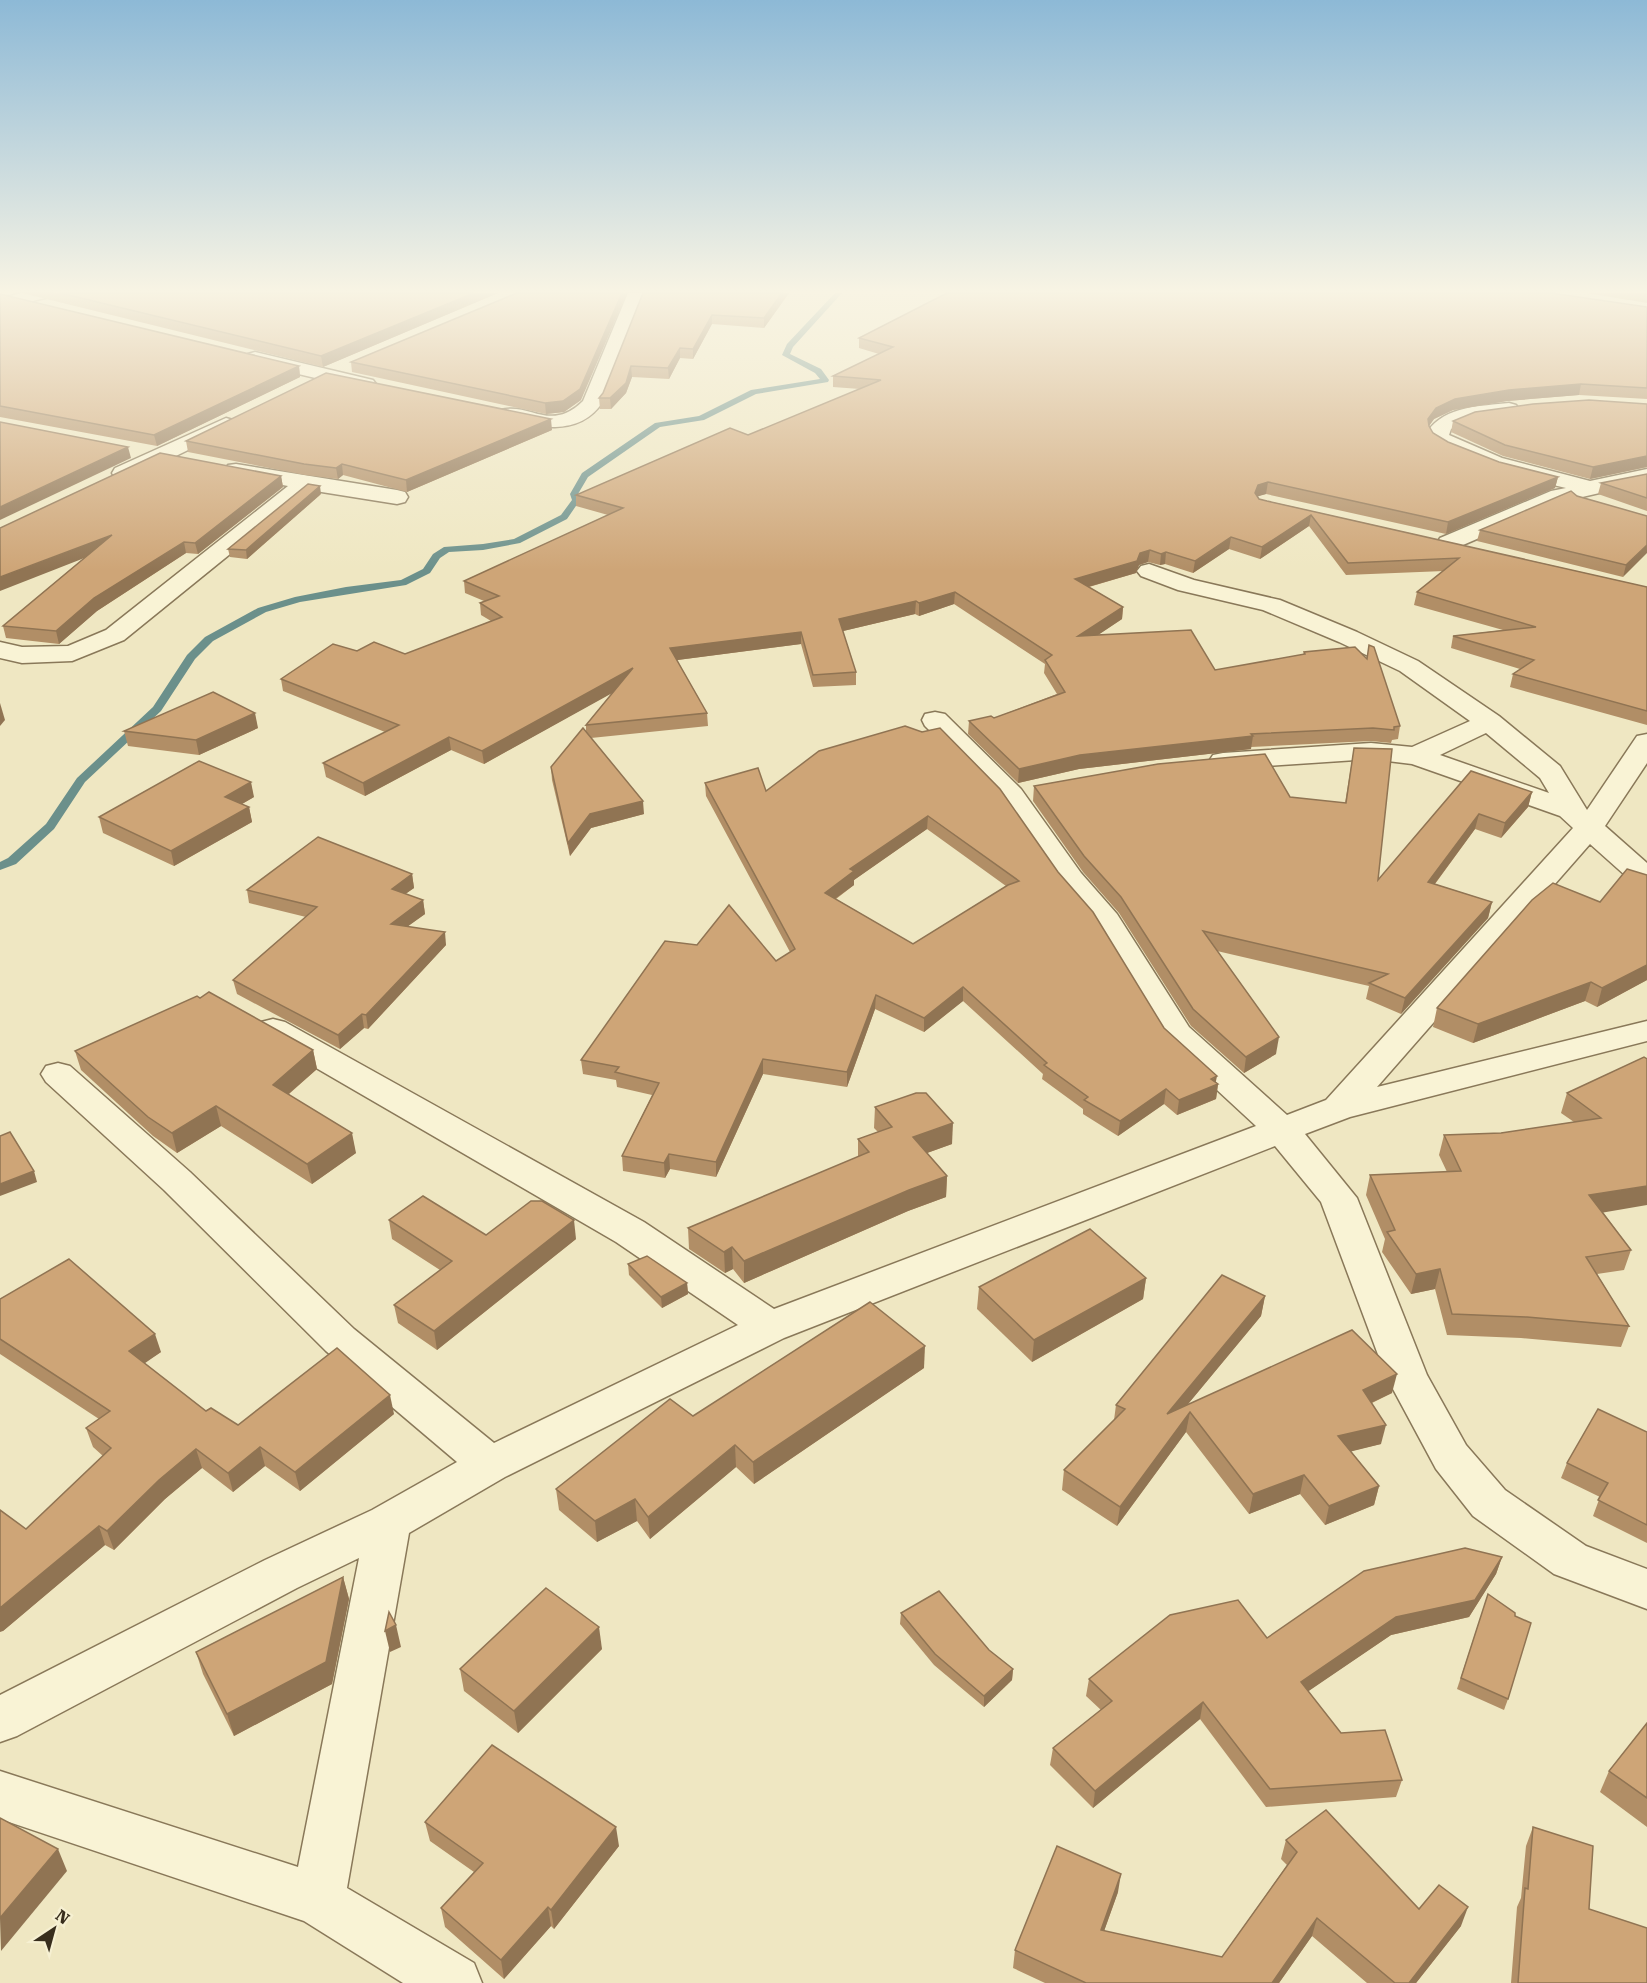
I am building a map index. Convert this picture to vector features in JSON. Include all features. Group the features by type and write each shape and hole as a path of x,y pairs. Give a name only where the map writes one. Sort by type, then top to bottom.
{"street":[{"path":"294,390 303,386"},
{"path":"372,386 383,388"},
{"path":"488,410 546,422 566,420 583,414 592,403 599,386"},
{"path":"1530,407 1453,418 1442,425 1438,431 1440,438 1462,451 1589,496"},
{"path":"108,480 243,415"},
{"path":"127,448 195,461"},
{"path":"217,466 305,483 397,497"},
{"path":"1448,543 1559,496 1589,496 1647,475"},
{"path":"0,650 22,655 72,653 115,635 305,483"},
{"path":"1424,538 1482,552"},
{"path":"1149,571 1186,585 1271,605 1348,637 1409,666 1489,722 1550,772 1580,818 1647,879"},
{"path":"935,720 1022,792 1070,879 1106,921 1176,1034 1282,1130 1338,1198 1407,1376 1451,1457 1489,1503 1570,1560 1647,1589"},
{"path":"1416,756 1489,722"},
{"path":"1339,1108 1580,818 1647,742"},
{"path":"1194,765 1371,751 1416,756 1580,818"},
{"path":"248,1015 368,1081 630,1232 770,1327"},
{"path":"0,1720 281,1574 388,1523 490,1465 770,1327 1339,1108 1647,1031"},
{"path":"58,1074 177,1181 340,1340 490,1465"},
{"path":"318,1900 388,1523"},
{"path":"0,1795 318,1900 454,1983"}],"building":[{"path":"0,386 258,386 154,435 0,406"},
{"path":"300,386 387,386 551,419 406,480 342,464 336,468 304,464 186,441"},
{"path":"462,386 582,386 563,401 545,403"},
{"path":"606,386 623,386 610,398 599,398"},
{"path":"868,386 1563,386 1509,390 1455,399 1436,408 1428,419 1429,426 1433,433 1448,442 1499,462 1558,477 1448,522 1268,482 1258,485 1255,493 1259,499 1267,501 1647,587 1647,711 1513,674 1534,660 1453,636 1536,627 1417,592 1459,558 1348,563 1311,515 1262,547 1231,537 1195,561 1166,552 1161,554 1150,550 1140,553 1137,561 1075,579 1123,607 1078,636 1191,630 1215,670 1305,654 1304,652 1355,647 1367,659 1369,645 1374,647 1400,726 1394,727 1394,730 1373,728 1251,734 1253,736 1080,755 1019,769 969,721 991,716 994,718 1065,692 1045,660 1052,655 955,592 919,603 916,601 839,619 856,672 813,675 801,632 670,648 707,713 586,725 633,668 482,751 449,737 363,783 323,763 399,725 281,679 333,644 357,651 374,642 405,654 502,617 480,603 499,596 464,581 623,508 576,495 730,428 748,435"},
{"path":"1606,386 1647,386 1647,388"},
{"path":"1589,400 1647,404 1647,456 1593,467 1505,445 1453,421 1475,412 1533,404"},
{"path":"0,422 128,447 0,507"},
{"path":"160,453 281,476 195,543 184,542 94,598 56,631 3,626 112,535 0,577 0,528"},
{"path":"1647,474 1647,498 1601,483"},
{"path":"308,484 320,486 246,550 228,549"},
{"path":"1571,491 1577,496 1647,516 1647,545 1626,565 1480,530"},
{"path":"213,692 255,713 196,740 124,731"},
{"path":"905,726 922,732 940,728 1000,789 1058,872 1093,912 1164,1028 1217,1076 1211,1079 1218,1084 1179,1100 1166,1089 1120,1121 1084,1100 1088,1097 1044,1065 1047,1063 963,987 924,1018 876,995 847,1072 763,1059 716,1162 669,1154 664,1163 622,1156 659,1083 615,1072 619,1067 581,1060 665,941 697,945 729,905 776,961 795,949 705,783 758,768 766,791 819,751","holes":["928,816 1019,881 1008,885 913,944 825,893 854,871 850,869"]},
{"path":"583,728 643,801 590,814 568,843 551,767"},
{"path":"1354,748 1392,749 1378,880 1471,771 1532,792 1505,823 1479,814 1428,882 1492,902 1405,998 1369,983 1388,974 1203,931 1279,1037 1246,1057 1193,1009 1121,897 1084,856 1034,786 1158,764 1265,754 1290,797 1346,803"},
{"path":"199,761 251,782 225,797 249,807 171,851 99,817"},
{"path":"318,837 412,874 392,889 423,900 391,924 445,932 366,1015 362,1014 338,1035 233,980 317,907 247,890"},
{"path":"1627,869 1647,875 1647,965 1602,988 1591,982 1478,1024 1437,1008 1532,900 1553,883 1600,902"},
{"path":"209,992 313,1050 273,1085 352,1133 307,1164 216,1106 172,1133 148,1117 75,1051 197,996 200,998"},
{"path":"1644,1057 1647,1059 1647,1186 1589,1195 1631,1250 1586,1257 1629,1326 1527,1317 1452,1314 1440,1269 1416,1274 1387,1232 1395,1230 1370,1175 1461,1171 1444,1135 1501,1133 1601,1118 1567,1093"},
{"path":"916,1093 926,1093 953,1123 913,1137 947,1176 744,1261 732,1247 724,1252 688,1228 869,1152 858,1139 892,1127 875,1107"},
{"path":"10,1132 34,1171 0,1184 0,1136"},
{"path":"423,1196 486,1235 531,1201 542,1201 574,1220 434,1331 394,1305 452,1261 389,1220"},
{"path":"1090,1229 1146,1278 1034,1340 979,1287"},
{"path":"647,1256 687,1283 661,1297 628,1264"},
{"path":"69,1259 155,1334 129,1351 206,1411 211,1408 238,1425 337,1348 390,1395 295,1472 260,1447 228,1473 196,1449 159,1480 107,1531 99,1526 0,1608 0,1510 26,1529 111,1448 86,1428 110,1411 0,1339 0,1299"},
{"path":"1222,1275 1265,1296 1167,1414 1352,1330 1397,1374 1363,1390 1386,1425 1338,1436 1379,1486 1329,1506 1304,1475 1253,1494 1190,1412 1120,1507 1064,1470 1125,1409 1116,1405"},
{"path":"870,1302 925,1346 753,1462 735,1445 648,1517 635,1499 595,1521 556,1489 670,1399 693,1416"},
{"path":"1598,1409 1647,1432 1647,1525 1598,1500 1608,1483 1567,1463"},
{"path":"1465,1548 1502,1557 1475,1600 1396,1617 1301,1682 1341,1733 1385,1730 1402,1780 1270,1789 1203,1702 1095,1791 1053,1748 1112,1701 1089,1679 1170,1615 1238,1600 1267,1638 1364,1571"},
{"path":"343,1577 326,1662 227,1714 196,1652"},
{"path":"546,1588 599,1627 514,1711 460,1669"},
{"path":"939,1591 989,1650 1013,1669 984,1696 935,1654 901,1613"},
{"path":"1488,1594 1515,1613 1515,1616 1531,1623 1508,1699 1461,1678"},
{"path":"389,1612 396,1625 385,1631"},
{"path":"1647,1723 1647,1798 1609,1771"},
{"path":"492,1745 616,1827 551,1910 548,1907 501,1960 441,1908 483,1863 425,1822"},
{"path":"1326,1810 1419,1909 1439,1885 1468,1907 1409,1983 1395,1983 1317,1918 1272,1983 1086,1983 1015,1950 1057,1846 1121,1874 1101,1930 1222,1957 1297,1852 1286,1840"},
{"path":"0,1818 58,1849 0,1918"},
{"path":"1533,1827 1593,1846 1589,1909 1647,1928 1647,1983 1518,1983 1525,1888 1528,1889"}],"waterway":[{"path":"0,866 12,861 50,826 81,780 157,709 191,657 209,639 233,624 262,610 298,599 403,583 427,571 436,556 447,549 483,547 517,541 564,517 576,500 574,494 585,475 658,425 701,418 754,392 792,386"}]}
